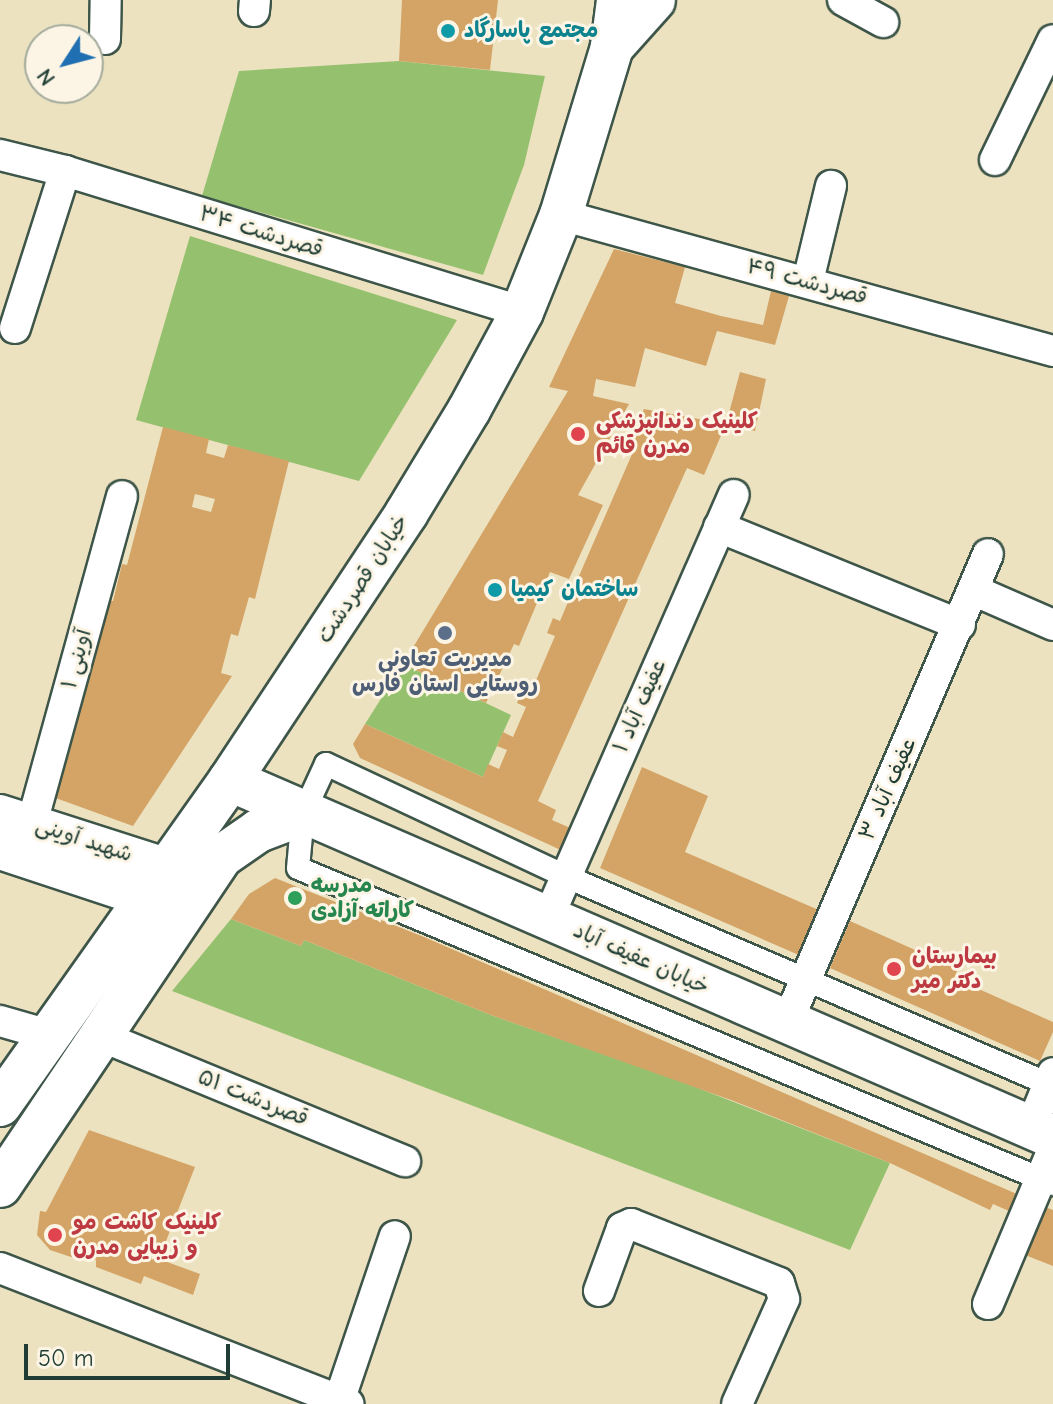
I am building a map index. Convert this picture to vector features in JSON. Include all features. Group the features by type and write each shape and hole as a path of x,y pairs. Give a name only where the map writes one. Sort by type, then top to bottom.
{"main road":[{"name":"خیابان قصردشت","path":"0,1105 230,780 438,463 522,312 561,215 612,47 618,0"},
{"path":"612,47 654,0"},
{"name":"خیابان عفیف آباد","path":"230,780 1046,1138"},
{"path":"0,1186 222,856 258,831 303,814"}],"street":[{"path":"105,39 106,0"},
{"path":"843,0 883,22"},
{"path":"995,160 1053,40"},
{"name":"قصردشت ۳۴","path":"0,155 65,171 522,312"},
{"path":"15,328 65,171"},
{"path":"808,281 831,186"},
{"name":"قصردشت ۴۹","path":"561,215 1053,351"},
{"name":"عفیف آباد ۱","path":"548,918 734,495"},
{"name":"۱ آوینی","path":"16,818 122,496"},
{"path":"719,527 960,625"},
{"name":"عفیف آباد ۳","path":"787,1023 988,554"},
{"path":"973,590 1053,625"},
{"path":"988,1304 1047,1182 1046,1138 1052,1081 565,876 326,764 303,814 298,868 1047,1182"},
{"name":"شهید آوینی","path":"16,818 156,883"},
{"name":"شهید آوینی","path":"0,850 156,883"},
{"path":"156,883 192,901"},
{"path":"0,1021 49,1035"},
{"name":"۵۱ قصردشت","path":"101,1036 405,1161"},
{"path":"599,1291 622,1228 631,1224 779,1283 784,1299 737,1404"},
{"path":"0,1268 342,1403 395,1236"}],"green space":[{"path":"399,61 545,76 524,165 483,275 202,196 239,71"},
{"path":"190,236 457,320 359,481 136,420"},
{"path":"403,664 511,715 483,777 365,724"},
{"path":"231,919 301,946 304,940 491,1015 680,1081 890,1163 850,1250 172,991"}],"building":[{"name":"مجتمع پاسارگاد","path":"402,0 498,0 490,70 399,61"},
{"path":"614,249 685,267 675,303 721,316 763,325 771,291 789,296 775,345 717,331 706,366 645,348 635,387 596,379 593,396 629,404 578,495 603,505 569,579 550,572 519,646 514,644 486,703 403,664 568,391 549,387"},
{"path":"740,372 766,379 755,431 726,424"},
{"path":"644,409 726,424 704,475 687,468 538,801 556,810 552,820 575,830 565,852 360,758 353,744 365,724 483,777 488,764 499,769 507,750 497,746 503,732 513,737 526,707 517,703 523,689 531,692 555,636 547,633 553,618 560,621 636,445 628,442"},
{"path":"163,427 209,439 206,453 224,458 228,445 289,461 255,599 249,597 238,636 231,634 221,673 232,676 133,826 50,796 107,600 113,601 122,564 127,565","holes":["195,494 215,499 211,512 192,507"]},
{"path":"642,767 708,796 685,852 821,911 801,956 600,868"},
{"path":"275,878 424,937 1024,1197 1018,1215 993,1204 990,1210 890,1163 731,1100 491,1015 304,940 301,946 231,919 249,894"},
{"path":"850,921 958,969 954,978 1053,1022 1053,1032 1040,1061 830,968"},
{"path":"89,1130 195,1167 159,1259 200,1274 193,1295 144,1276 141,1284 96,1267 96,1260 76,1252 74,1258 50,1250 37,1235 40,1211 46,1212"},
{"path":"1045,1207 1053,1210 1053,1266 1025,1255"}],"place":[{"name":"مجتمع پاسارگاد","path":"448,31"},
{"name":"کلینیک دندانپزشکی مدرن قائم","path":"578,434"},
{"name":"ساختمان کیمیا","path":"495,590"},
{"name":"مدیریت تعاونی روستایی استان فارس","path":"445,633"},
{"name":"مدرسه کاراته آزادی","path":"295,898"},
{"name":"بیمارستان دکتر میر","path":"894,969"},
{"name":"کلینیک کاشت مو و زیبایی مدرن","path":"55,1235"}]}
